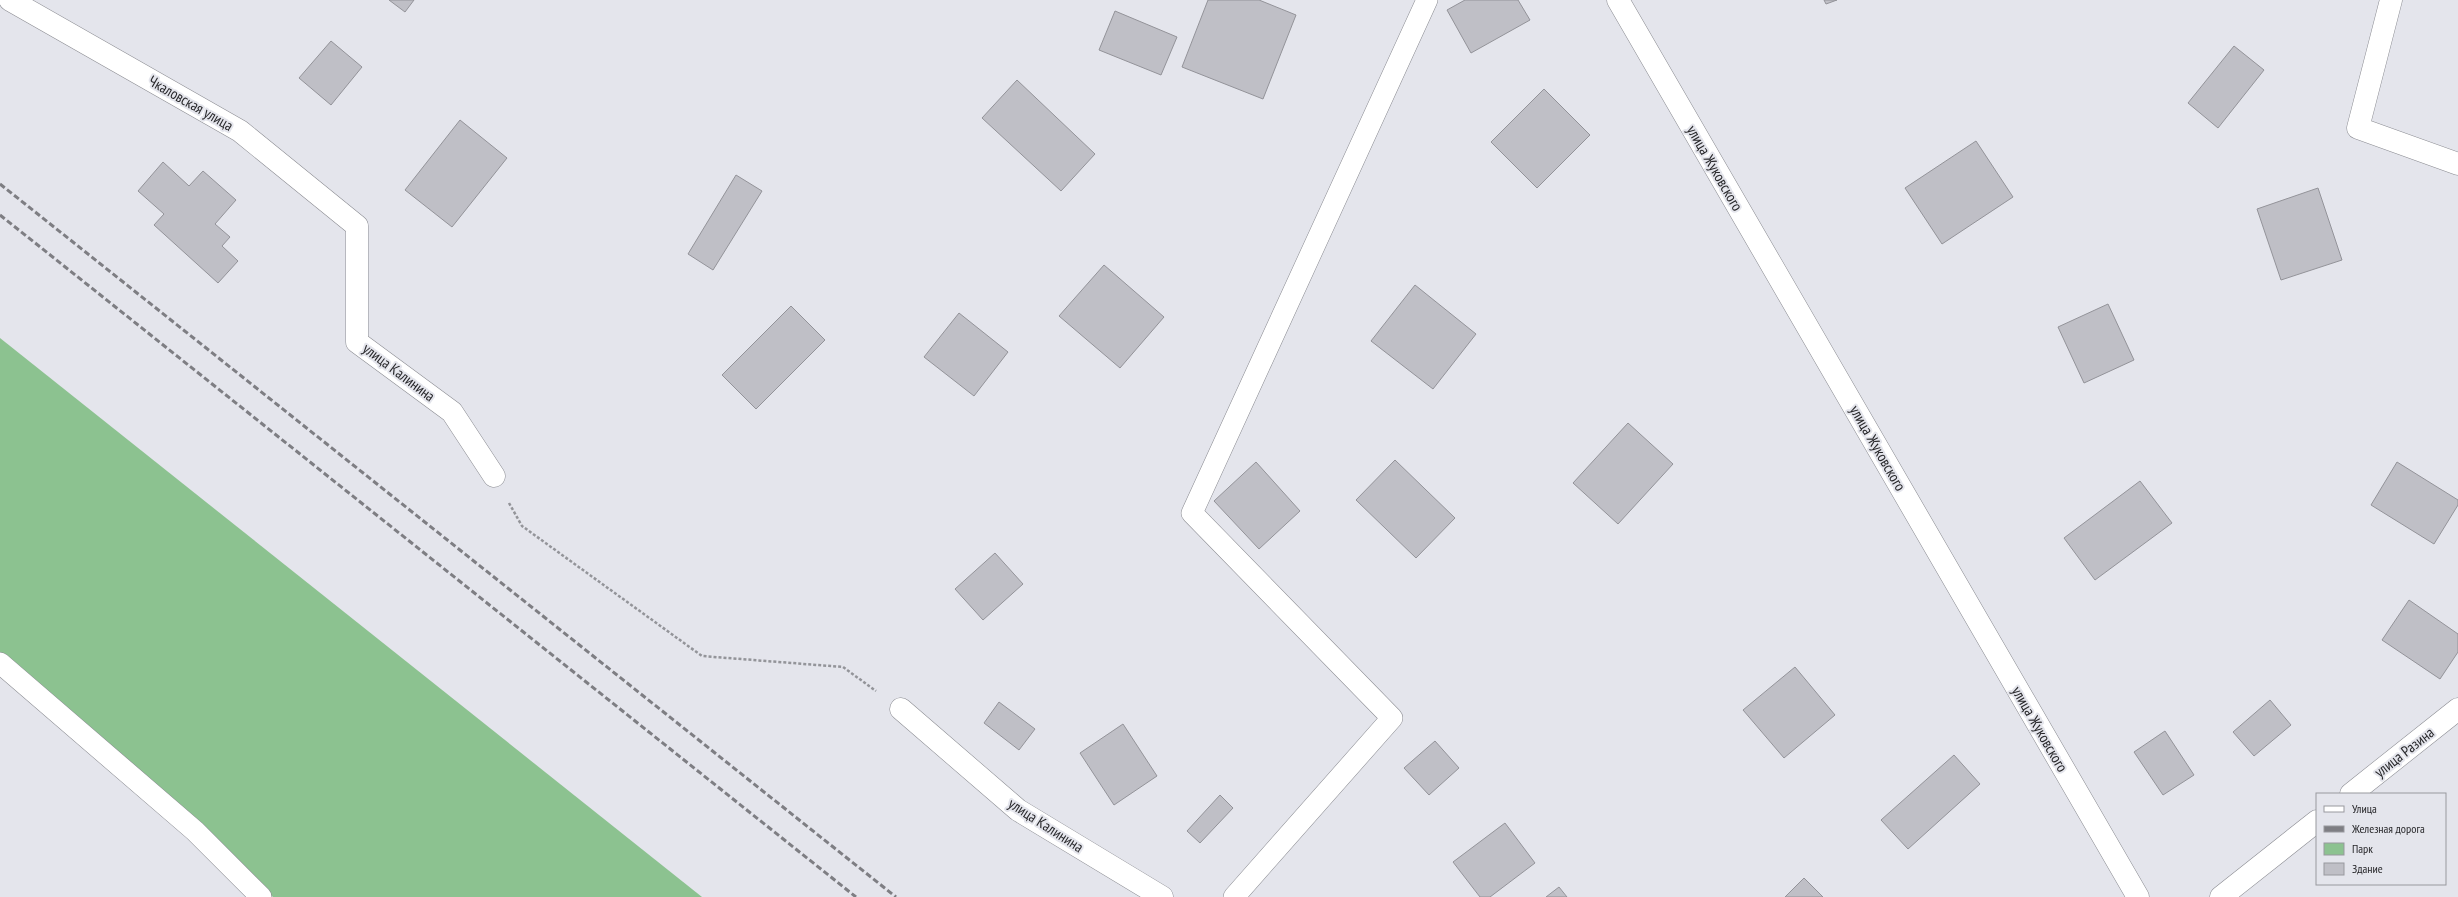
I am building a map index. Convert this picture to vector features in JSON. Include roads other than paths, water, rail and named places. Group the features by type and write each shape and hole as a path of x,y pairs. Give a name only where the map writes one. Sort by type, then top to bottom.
{"street":[{"name":"Чкаловская улица","path":"10,0 240,131 357,226"},
{"name":"улица Жуковского","path":"1618,0 2138,897"},
{"path":"2391,0 2358,128 2458,164"},
{"name":"улица Калинина","path":"357,226 357,342 452,412 494,476"},
{"name":"улица Разина","path":"2352,793 2458,709"},
{"name":"улица Калинина","path":"901,710 1018,810 1162,897"},
{"path":"2221,897 2316,822"}],"lane":[{"path":"1234,897 1392,718 1192,512 1427,0"},
{"path":"0,663 195,831 261,897"}],"railway":[{"path":"0,184 896,897"},
{"path":"0,215 856,897"}]}
